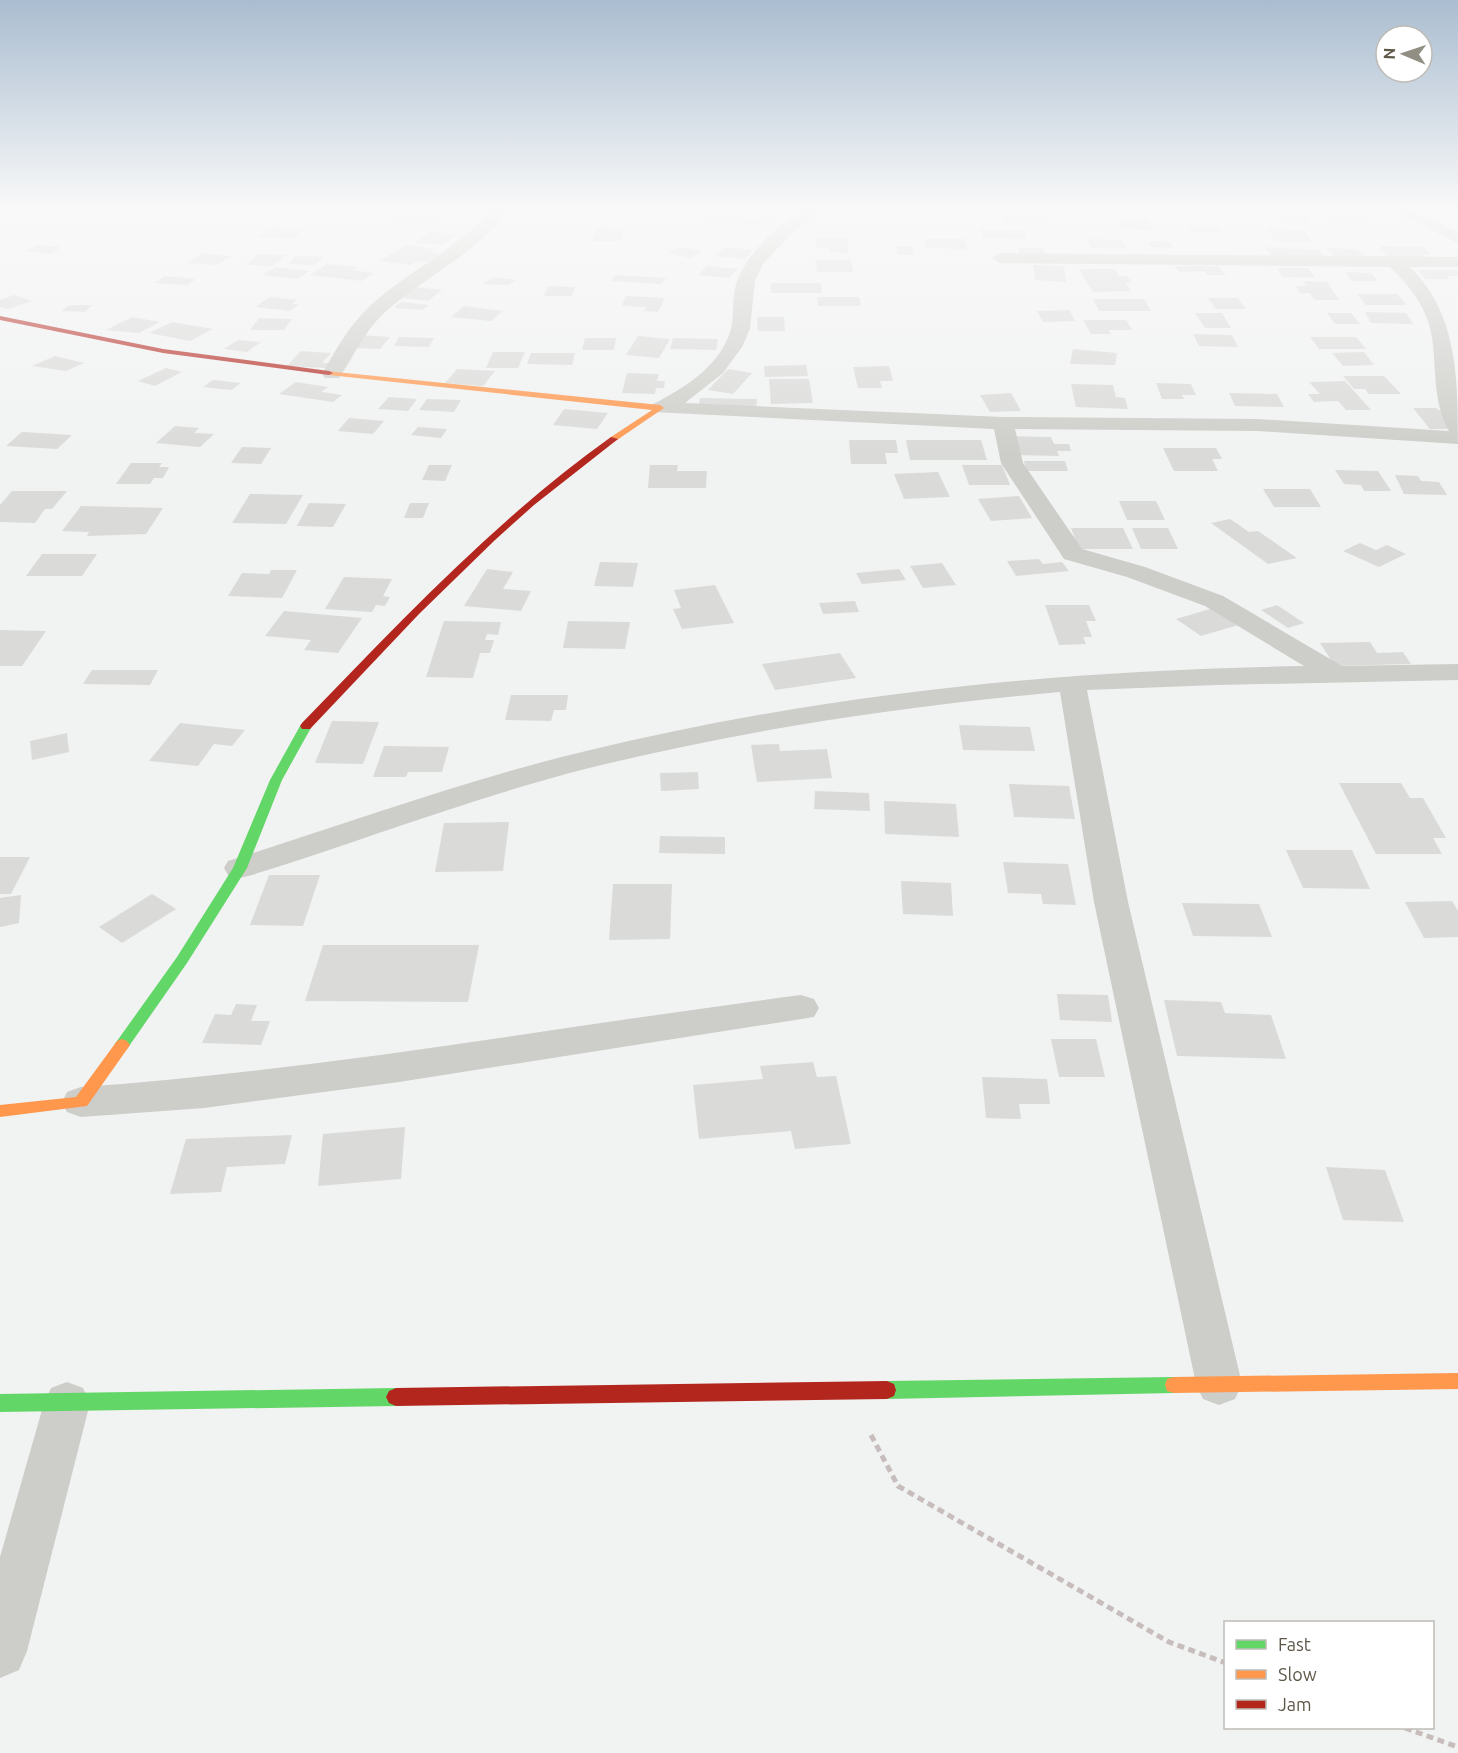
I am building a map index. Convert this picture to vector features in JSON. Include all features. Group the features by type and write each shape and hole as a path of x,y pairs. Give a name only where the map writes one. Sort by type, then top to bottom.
{"street":[{"path":"332,374 351,340 377,310 403,291"},
{"path":"81,1102 182,960 240,868 276,780 303,729 451,577 568,470 660,408 697,387 720,365 739,334 744,291"},
{"path":"1422,291 1431,304 1443,343 1444,383 1458,428"},
{"path":"0,318 53,331 162,352 332,374 660,408 1003,423 1258,426 1458,438"},
{"path":"1003,423 1012,463 1073,554 1136,572 1214,601 1336,674"},
{"path":"240,868 449,798 633,749 866,707 1072,683 1458,672"},
{"path":"1072,683 1111,902 1219,1384"},
{"path":"0,1111 81,1102 204,1094 399,1068 634,1030 801,1008"},
{"path":"0,1403 1458,1381"},
{"path":"0,1651 67,1403"}],"path":[{"path":"847,1389 898,1486 1169,1642 1224,1662"},
{"path":"1408,1729 1458,1747"}],"building":[{"path":"411,291 441,291 428,301 402,298"},
{"path":"546,291 574,291 572,296 544,296"},
{"path":"771,291 822,291 822,293 771,293"},
{"path":"1092,291 1131,291 1093,292"},
{"path":"1299,291 1333,291 1339,300 1314,300 1310,293 1300,293"},
{"path":"1357,294 1397,294 1407,305 1366,305"},
{"path":"14,295 32,301 8,309 0,307 0,300"},
{"path":"626,296 665,298 658,312 644,311 646,307 622,306"},
{"path":"270,297 297,300 292,304 299,304 290,311 255,307"},
{"path":"817,297 859,297 861,306 818,306"},
{"path":"1208,298 1238,298 1246,309 1216,309"},
{"path":"1093,299 1144,299 1151,311 1099,311"},
{"path":"401,302 429,305 422,310 394,308"},
{"path":"69,305 92,305 85,312 61,311"},
{"path":"464,306 503,311 491,321 451,317"},
{"path":"1069,310 1075,321 1043,322 1037,311"},
{"path":"1365,312 1406,313 1413,324 1371,323"},
{"path":"1195,313 1222,313 1231,328 1205,328"},
{"path":"1327,313 1351,313 1360,324 1335,324"},
{"path":"132,317 160,322 139,333 106,330"},
{"path":"757,317 784,317 785,331 758,331"},
{"path":"259,318 292,319 284,330 250,330"},
{"path":"1083,320 1126,320 1132,330 1108,330 1111,334 1091,334"},
{"path":"172,322 213,329 190,341 149,333"},
{"path":"1193,334 1232,335 1238,347 1199,346"},
{"path":"363,335 390,337 380,349 352,348"},
{"path":"638,336 670,339 659,358 626,355"},
{"path":"399,337 434,338 429,347 394,346"},
{"path":"1310,337 1356,337 1366,349 1319,349"},
{"path":"585,338 616,338 614,350 582,350"},
{"path":"673,338 718,339 716,350 670,349"},
{"path":"238,340 261,342 247,352 224,349"},
{"path":"1073,349 1117,353 1115,365 1070,364"},
{"path":"301,351 331,353 322,363 329,363 325,368 287,366"},
{"path":"493,352 525,352 518,368 486,368"},
{"path":"1364,352 1374,365 1343,366 1332,353"},
{"path":"531,353 575,353 572,365 527,364"},
{"path":"55,356 84,363 66,371 32,366"},
{"path":"806,365 808,376 765,377 764,366"},
{"path":"889,366 893,381 880,381 882,388 858,388 853,367"},
{"path":"166,368 182,372 155,386 138,381"},
{"path":"457,369 495,371 483,386 445,383"},
{"path":"728,369 752,373 733,394 708,390"},
{"path":"627,373 659,374 657,381 665,381 664,388 656,388 655,394 622,393"},
{"path":"1343,376 1384,376 1401,394 1369,394 1365,389 1354,389"},
{"path":"769,379 809,379 813,403 771,404"},
{"path":"213,380 241,383 231,390 203,387"},
{"path":"1345,381 1371,410 1346,410 1338,401 1314,402 1308,394 1320,394 1309,382"},
{"path":"296,382 328,387 321,392 342,395 333,402 279,394"},
{"path":"1156,383 1191,384 1196,395 1182,395 1184,399 1162,399"},
{"path":"1071,384 1113,385 1116,397 1125,398 1128,409 1076,407"},
{"path":"1011,393 1021,411 990,412 980,395"},
{"path":"1229,393 1277,394 1284,407 1235,406"},
{"path":"389,397 417,399 408,411 378,409"},
{"path":"700,398 757,399 756,411 698,410"},
{"path":"427,399 461,400 454,412 419,410"},
{"path":"1413,408 1436,408 1445,414 1453,429 1430,429"},
{"path":"564,409 608,413 597,429 553,425"},
{"path":"349,418 384,421 373,434 338,431"},
{"path":"175,426 199,428 194,433 214,434 200,447 156,443"},
{"path":"418,427 447,429 441,438 411,435"},
{"path":"22,432 72,435 57,449 6,446"},
{"path":"1010,436 1051,437 1054,444 1069,444 1071,451 1057,451 1059,456 1016,455"},
{"path":"849,440 896,440 898,453 885,453 887,464 851,464"},
{"path":"906,440 981,440 987,460 910,460"},
{"path":"242,447 271,448 261,464 231,463"},
{"path":"1163,448 1216,448 1222,459 1212,459 1218,471 1174,471"},
{"path":"1024,461 1065,461 1068,471 1026,471"},
{"path":"131,463 162,463 159,467 169,467 163,478 154,478 150,484 116,484"},
{"path":"429,465 452,465 445,481 422,480"},
{"path":"650,465 678,465 677,471 707,471 706,488 648,488"},
{"path":"962,465 1002,465 1010,485 969,485"},
{"path":"1335,470 1378,471 1391,491 1364,491 1361,485 1344,484"},
{"path":"938,472 950,497 904,499 894,474"},
{"path":"1395,475 1418,476 1421,481 1439,482 1447,495 1404,494"},
{"path":"1263,489 1310,489 1321,507 1274,507"},
{"path":"12,491 67,491 52,509 45,509 35,523 0,522 0,505"},
{"path":"250,494 303,495 286,524 232,523"},
{"path":"1019,496 1032,518 991,521 978,499"},
{"path":"1119,501 1156,501 1165,520 1127,520"},
{"path":"309,503 346,504 333,527 297,526"},
{"path":"410,503 429,503 423,518 404,518"},
{"path":"81,506 163,508 146,534 87,536 89,532 62,531"},
{"path":"1230,519 1249,532 1258,531 1297,558 1268,564 1211,523"},
{"path":"1071,528 1123,528 1133,549 1079,549"},
{"path":"1132,528 1168,528 1178,549 1141,549"},
{"path":"1360,543 1376,550 1387,545 1406,554 1379,567 1343,551"},
{"path":"42,554 97,554 82,576 26,576"},
{"path":"1039,559 1043,564 1062,562 1069,571 1016,576 1007,561"},
{"path":"600,562 638,563 633,587 594,586"},
{"path":"942,563 956,585 923,588 910,566"},
{"path":"487,569 513,572 503,589 531,591 521,611 464,606"},
{"path":"899,569 906,580 862,584 856,573"},
{"path":"271,570 297,570 282,598 228,596 242,573 269,574"},
{"path":"344,577 392,579 383,596 390,597 385,606 376,605 372,612 325,609"},
{"path":"715,585 734,623 682,629 673,609 681,608 674,590"},
{"path":"855,601 859,612 823,614 819,603"},
{"path":"1045,605 1089,605 1096,621 1086,621 1092,637 1083,637 1086,644 1059,645"},
{"path":"1277,605 1304,623 1288,628 1261,610"},
{"path":"1217,607 1242,624 1201,636 1176,619"},
{"path":"284,611 362,618 338,653 304,650 311,640 265,636"},
{"path":"444,621 501,622 498,635 487,634 485,640 494,640 490,653 480,653 473,678 426,677"},
{"path":"568,621 630,622 625,649 563,648"},
{"path":"0,630 46,631 22,666 0,666"},
{"path":"1370,642 1377,653 1403,652 1411,664 1335,666 1320,643"},
{"path":"840,653 856,678 775,690 762,664"},
{"path":"92,670 158,670 150,685 83,684"},
{"path":"511,695 568,695 566,710 554,710 551,721 505,720"},
{"path":"332,721 379,722 363,764 315,763"},
{"path":"180,723 245,730 232,746 214,744 198,766 149,761"},
{"path":"959,725 1030,727 1035,751 963,750"},
{"path":"67,733 69,752 32,760 30,741"},
{"path":"779,744 780,751 827,749 832,778 757,782 751,745"},
{"path":"384,746 449,747 442,772 408,772 406,777 373,777"},
{"path":"698,772 699,789 661,791 660,773"},
{"path":"1339,783 1401,783 1410,798 1423,798 1446,838 1433,838 1442,854 1376,854"},
{"path":"1009,784 1069,786 1075,819 1014,817"},
{"path":"815,791 869,793 870,811 814,809"},
{"path":"884,801 956,804 959,837 885,834"},
{"path":"509,822 503,871 435,872 444,823"},
{"path":"660,836 725,837 725,854 659,853"},
{"path":"1286,850 1352,850 1370,889 1303,888"},
{"path":"0,857 30,857 11,894 0,894"},
{"path":"1003,862 1068,864 1076,905 1043,904 1041,894 1008,893"},
{"path":"269,875 320,875 303,926 250,925"},
{"path":"901,881 951,883 953,916 903,914"},
{"path":"613,884 672,884 670,939 609,940"},
{"path":"152,894 176,909 122,943 99,927"},
{"path":"21,895 19,923 0,927 0,898"},
{"path":"1452,901 1458,911 1458,937 1424,938 1405,902"},
{"path":"1182,903 1259,904 1272,937 1193,936"},
{"path":"323,945 479,945 468,1002 305,1001"},
{"path":"1057,994 1108,995 1112,1022 1060,1020"},
{"path":"1164,1000 1221,1002 1225,1013 1271,1015 1286,1059 1177,1056"},
{"path":"236,1004 257,1005 251,1021 270,1021 261,1045 202,1043 215,1014 231,1015"},
{"path":"1051,1039 1096,1039 1105,1077 1059,1077"},
{"path":"813,1062 817,1077 836,1076 851,1144 795,1149 791,1131 699,1139 693,1085 763,1079 760,1066"},
{"path":"982,1077 1047,1079 1050,1104 1019,1104 1021,1119 986,1118"},
{"path":"405,1127 401,1179 318,1186 323,1134"},
{"path":"292,1135 285,1164 227,1167 221,1192 170,1194 186,1139"},
{"path":"1326,1167 1385,1170 1404,1222 1343,1220"}],"traffic: fast":[{"path":"122,1045 182,960 240,868 276,780 306,726"},
{"path":"887,1390 1174,1385"},
{"path":"0,1403 396,1397"}],"traffic: slow":[{"path":"329,373 660,408 614,439"},
{"path":"0,1111 81,1102 122,1045"},
{"path":"1174,1385 1458,1381"}],"traffic: jam":[{"path":"0,318 163,351 329,373"},
{"path":"306,726 415,612 491,538 571,470 614,439"},
{"path":"396,1397 887,1390"}]}
